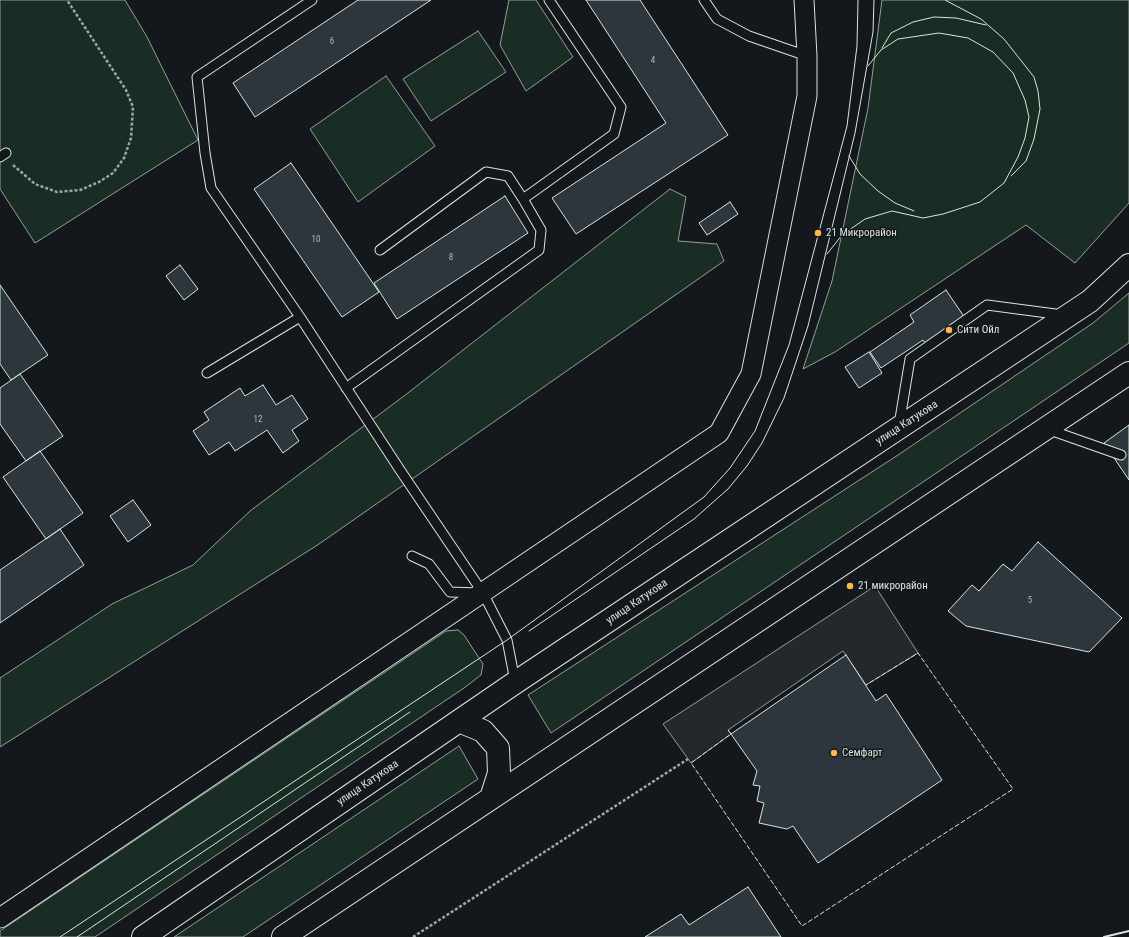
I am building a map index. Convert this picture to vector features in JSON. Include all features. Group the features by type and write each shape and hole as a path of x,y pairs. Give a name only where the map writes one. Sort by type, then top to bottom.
{"main road":[{"name":"улица Катукова","path":"143,937 516,682 1090,302 1129,265"},
{"path":"283,937 302,930 491,798 1129,373"},
{"path":"459,721 483,731 498,748 499,773 491,798"}],"street":[{"path":"0,918 719,433 751,374 807,96 807,56 804,0"}],"lane":[{"path":"312,0 197,77 205,153 211,188 300,317 400,470 483,593 507,640 516,682"},
{"path":"523,199 614,134 621,107 549,0"},
{"path":"704,0 717,19 749,36 807,56"},
{"path":"346,388 539,250 542,230 508,176 486,172 380,250"},
{"path":"898,429 910,360 987,305 1068,316"},
{"path":"207,373 300,317"},
{"path":"1046,428 1121,455"},
{"path":"412,556 429,564 450,592 483,593"}],"path":[{"path":"3,155 35,184 57,192 80,190 99,182 113,173 124,158 131,138 133,107 126,90 110,62 67,0"},
{"path":"413,937 688,759"}],"green space":[{"path":"0,0 125,0 147,37 198,140 35,243 0,189"},
{"path":"509,0 536,0 573,57 526,91 500,45"},
{"path":"882,0 1129,0 1129,203 1075,263 1026,225 835,352 803,369 832,281 868,108"},
{"path":"478,31 506,72 431,121 403,79"},
{"path":"386,76 435,146 358,202 310,129"},
{"path":"670,189 686,197 678,241 717,244 724,261 319,544 0,747 0,678 112,604 193,565 250,511 404,396"},
{"path":"1129,293 1129,343 551,733 528,695 898,455 1093,323"},
{"path":"458,630 464,635 483,664 481,675 464,688 95,937 0,937 0,931 446,631"},
{"path":"459,746 478,779 243,937 174,937"}],"shaded area":[{"path":"875,586 918,653 866,685 843,651 728,730 731,734 691,763 663,724"}],"building":[{"path":"358,0 431,0 255,117 233,83"},
{"path":"586,0 640,0 728,135 576,234 552,198 666,123"},
{"path":"291,163 379,292 342,317 254,189"},
{"path":"505,196 528,233 397,319 374,283"},
{"path":"730,202 738,214 707,235 699,223"},
{"path":"180,265 198,289 184,300 166,276"},
{"path":"0,285 48,355 11,380 0,364"},
{"path":"946,290 967,321 928,347 923,340 881,368 870,352 914,322 910,315"},
{"path":"869,352 882,373 859,388 845,367"},
{"path":"20,374 63,436 26,461 0,424 0,388"},
{"path":"263,385 276,405 292,395 308,419 292,430 299,441 283,453 267,430 235,451 229,442 209,455 193,431 209,420 204,412 240,388 245,396"},
{"path":"1129,425 1129,480 1104,443"},
{"path":"40,451 83,513 46,539 3,477"},
{"path":"133,500 151,525 128,542 110,516"},
{"path":"60,529 84,565 0,623 0,570"},
{"path":"1038,542 1122,618 1089,652 966,626 948,611 972,585 979,591 1003,564 1012,571"},
{"name":"Семфарт","path":"846,655 876,701 886,694 942,780 818,863 793,826 787,829 759,823 764,803 757,801 760,786 753,785 757,771 731,734"},
{"path":"748,887 781,937 645,937 681,914 689,925"}],"tram line":[{"path":"60,937 507,640 704,497 730,468 755,431 789,345 847,126 857,46 858,0"},
{"path":"529,631 694,519 728,489 747,466 762,443 784,398 808,326 855,133 873,32 874,0"},
{"path":"945,0 981,19 1004,39 1034,77 1038,91 1040,109 1034,139 1026,161 1011,176"},
{"path":"882,48 891,33 913,22 934,17 956,18 986,25"},
{"path":"827,254 842,235 865,219 892,211 923,218 943,214 980,202 1004,183 1018,157 1025,138 1029,117 1025,100 1013,73 993,52 968,38 939,33 898,39 881,50 868,66"},
{"path":"849,156 860,174 878,191 895,203 914,211"},
{"path":"77,937 410,712"}],"fence":[{"path":"728,730 731,734 691,763 802,926 1013,789 918,653 866,685"}],"wall":[{"path":"1104,937 1129,931"}],"place":[{"name":"21 Микрорайон","path":"818,233"},
{"name":"Сити Ойл","path":"949,330"},
{"name":"21 микрорайон","path":"850,586"},
{"name":"Семфарт","path":"834,753"}]}
